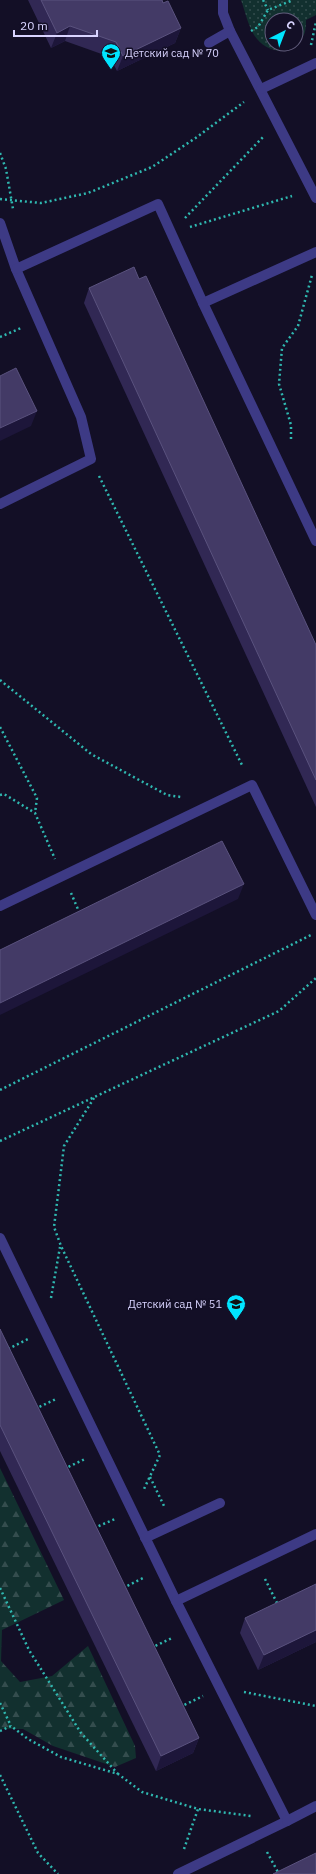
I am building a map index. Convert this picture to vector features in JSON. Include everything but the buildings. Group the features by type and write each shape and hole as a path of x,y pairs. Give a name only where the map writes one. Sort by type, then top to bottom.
{"lane":[{"path":"223,0 223,13 232,35 314,194"},
{"path":"209,43 232,35"},
{"path":"261,89 316,63"},
{"path":"16,269 158,204 170,233 316,541"},
{"path":"0,226 16,269 81,417 91,459 0,504"},
{"path":"203,303 316,252"},
{"path":"0,906 252,784 316,915"},
{"path":"0,1238 176,1601 287,1821"},
{"path":"145,1538 220,1503"},
{"path":"176,1601 316,1534"},
{"path":"178,1874 258,1836 316,1806"}],"path":[{"path":"263,0 268,10"},
{"path":"232,35 258,27 268,10 292,0"},
{"path":"0,199 41,203 88,193 152,167 197,137 261,89"},
{"path":"170,233 277,122"},
{"path":"170,233 314,194"},
{"path":"281,469 291,446 291,426 279,384 282,348 298,326 312,274"},
{"path":"91,459 252,784"},
{"path":"0,680 91,754 168,795 213,802"},
{"path":"0,727 37,798 35,813 81,915"},
{"path":"0,795 4,794 35,813"},
{"path":"0,1090 316,932"},
{"path":"0,1141 280,1012 316,978"},
{"path":"92,1529 133,1511 160,1455 60,1246 54,1226 64,1146 94,1098"},
{"path":"6,1350 46,1331 60,1246"},
{"path":"34,1410 74,1391"},
{"path":"63,1470 103,1450"},
{"path":"150,1476 173,1525"},
{"path":"257,1562 279,1606"},
{"path":"122,1588 161,1570"},
{"path":"0,1588 29,1650 81,1733 118,1774 142,1792 198,1809 287,1821"},
{"path":"150,1648 190,1629"},
{"path":"179,1708 219,1688 316,1706"},
{"path":"0,1703 11,1726 28,1739 62,1757 118,1774"},
{"path":"0,1731 11,1726"},
{"path":"0,1775 38,1853 58,1874"},
{"path":"182,1852 198,1809"},
{"path":"258,1836 278,1873 273,1874"}],"green space":[{"path":"241,0 316,0 316,15 306,20 304,34 304,12 264,12 264,45 254,35"},
{"path":"0,1468 64,1600 2,1630 1,1661 20,1682 52,1676 88,1646 135,1746 136,1758 115,1767 53,1746 23,1729 0,1729"}],"place":[{"name":"Детский сад № 70","path":"111,70"},
{"name":"Детский сад № 51","path":"236,1321"}]}
